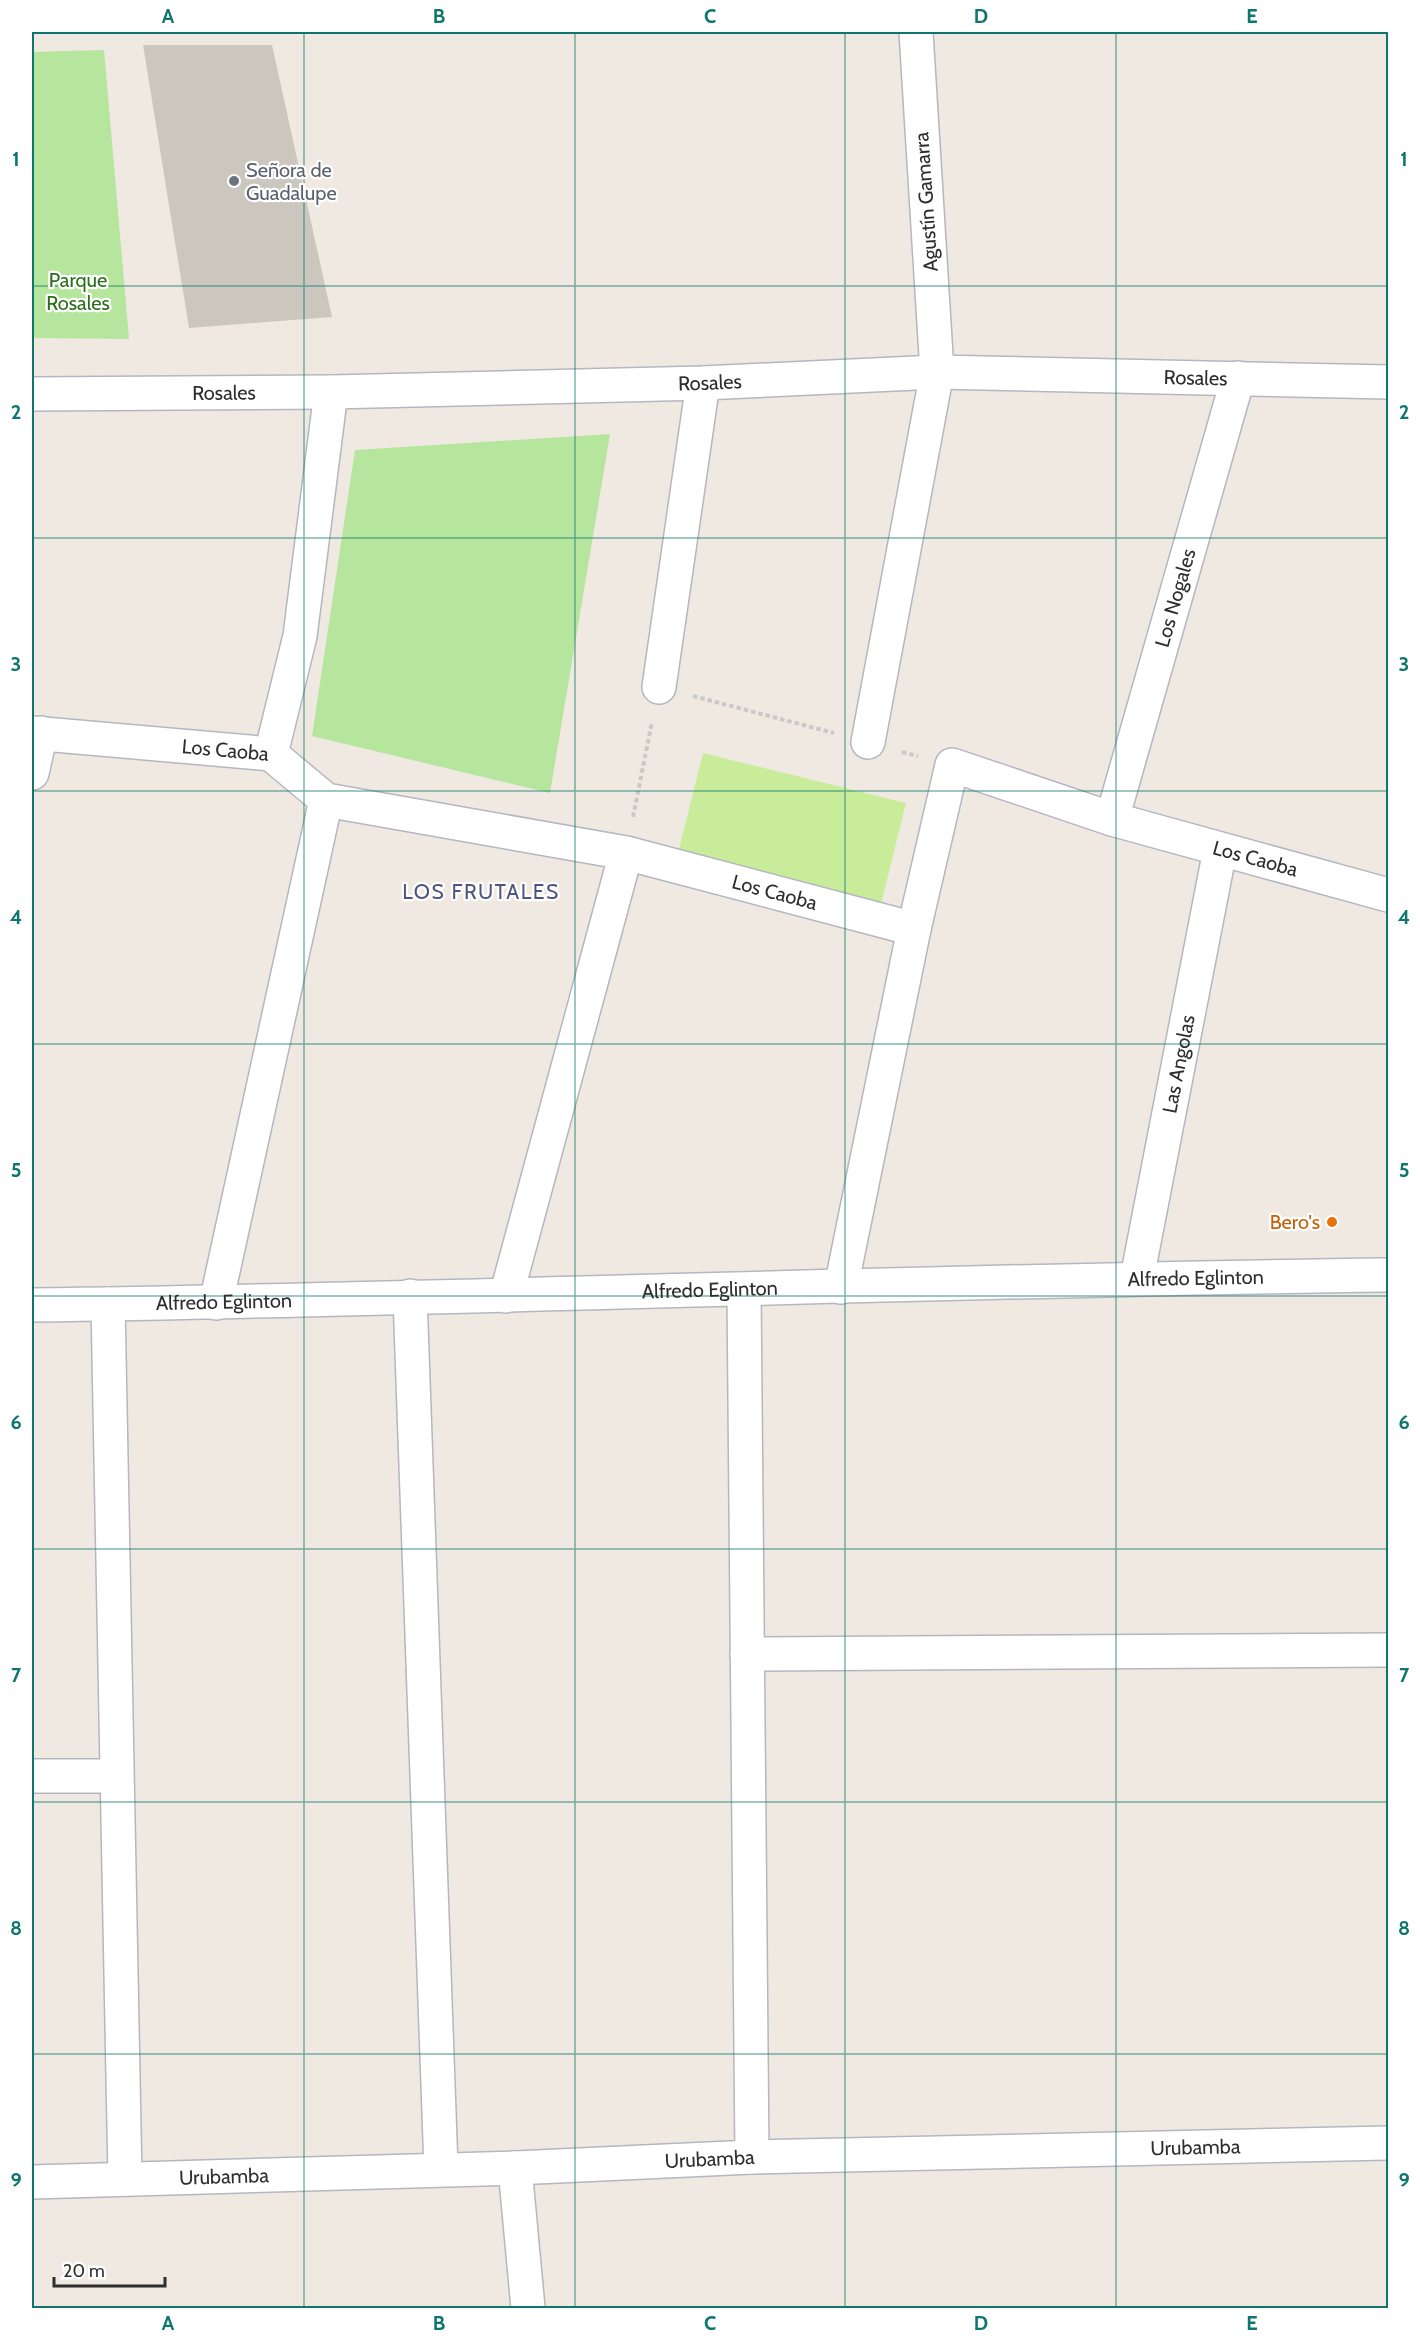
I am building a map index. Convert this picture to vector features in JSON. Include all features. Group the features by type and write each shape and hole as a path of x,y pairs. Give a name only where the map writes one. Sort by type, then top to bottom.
{"street":[{"name":"Agustín Gamarra","path":"868,742 937,372 916,32"},
{"name":"Rosales","path":"32,394 331,392 703,383 937,372 1389,382"},
{"name":"Los Nogales","path":"1112,819 1238,378"},
{"path":"659,687 703,383"},
{"path":"271,754 300,636 331,392"},
{"path":"32,773 36,733"},
{"name":"Los Caoba","path":"36,733 271,754 326,800 626,853 914,929"},
{"path":"841,1287 914,929 952,765"},
{"name":"Los Caoba","path":"952,765 1112,819 1389,896"},
{"path":"216,1303 326,800"},
{"name":"Las Angolas","path":"1137,1278 1220,850"},
{"path":"506,1296 626,853"},
{"name":"Alfredo Eglinton","path":"32,1305 216,1303 410,1296 506,1296 1137,1278 1389,1275"},
{"path":"744,1290 752,2157"},
{"path":"410,1296 441,2169"},
{"path":"108,1304 124,2179"},
{"path":"747,1654 1389,1650"},
{"path":"32,1776 116,1776"},
{"name":"Urubamba","path":"32,2182 515,2168 752,2157 1389,2143"},
{"path":"515,2168 528,2308"}],"path":[{"path":"626,853 659,687 952,765"}],"green space":[{"name":"Parque Rosales","path":"104,50 129,339 32,338 32,52"},
{"path":"610,434 550,793 312,736 355,450"},
{"path":"703,753 906,803 881,904 678,853"}],"building":[{"name":"Señora de Guadalupe","path":"143,45 272,45 332,317 189,328"}],"place":[{"name":"Señora de Guadalupe","path":"234,181"},
{"name":"Bero's","path":"1332,1222"}],"district":[{"name":"LOS FRUTALES","path":"481,891"}]}
